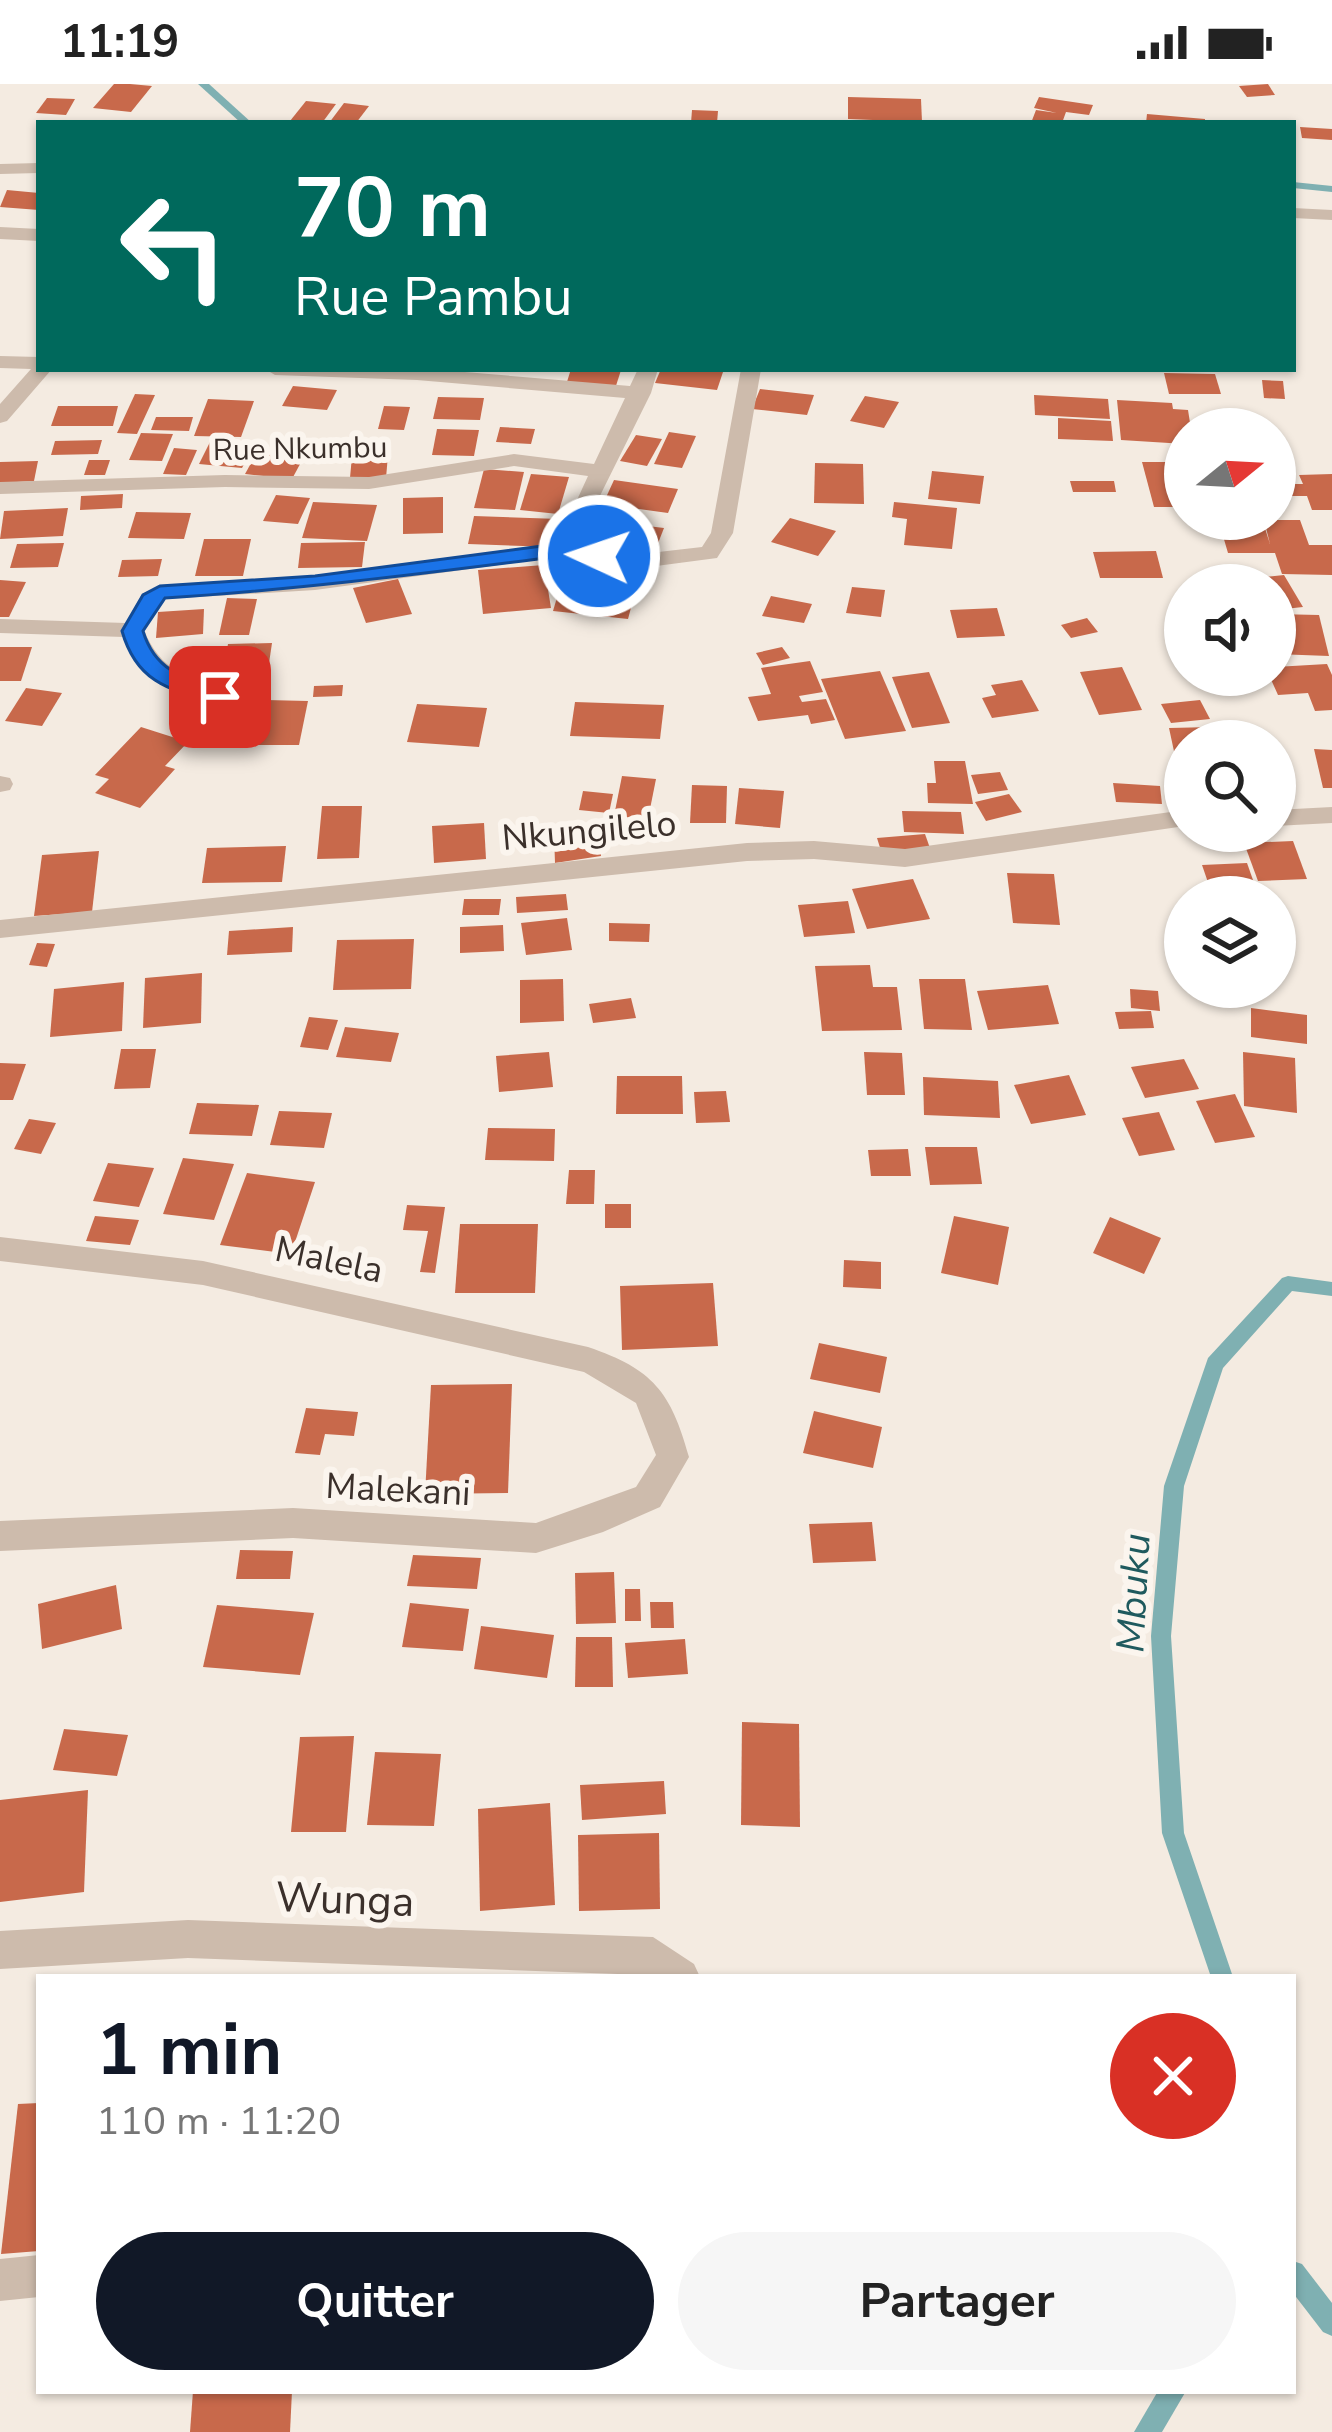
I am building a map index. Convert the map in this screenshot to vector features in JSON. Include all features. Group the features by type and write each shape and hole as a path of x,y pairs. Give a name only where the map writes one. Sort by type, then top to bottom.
{"street":[{"path":"0,169 36,168"},
{"path":"1296,213 1332,215"},
{"path":"0,232 36,236"},
{"path":"0,362 36,366"},
{"path":"0,416 36,371"},
{"path":"360,372 641,393"},
{"path":"557,550 568,540 647,372"},
{"path":"220,697 162,677 140,656 133,631 150,599 160,592 315,583 557,550 641,561 709,554 722,533 750,372"},
{"name":"Rue Nkumbu","path":"0,488 225,481 369,483 514,460 600,471"},
{"path":"0,626 133,631"},
{"path":"1296,817 1332,815"},
{"name":"Nkungilelo","path":"0,929 747,852 814,850 905,858 1164,821"},
{"name":"Malela","path":"0,1249 104,1259 249,1283 502,1337 635,1378"},
{"name":"Malekani","path":"0,1536 292,1523 536,1538 591,1522 647,1497 673,1457 662,1413 635,1378"},
{"name":"Wunga","path":"0,1950 188,1939 652,1956 677,1974"},
{"path":"0,2280 36,2276"}],"building":[{"path":"114,84 152,86 131,112 93,108"},
{"path":"1268,84 1275,95 1247,97 1239,86"},
{"path":"848,97 921,99 922,120 848,119"},
{"path":"1039,97 1093,105 1089,115 1066,112 1063,120 1032,120 1036,110 1057,113 1034,108"},
{"path":"47,98 75,99 66,115 36,113"},
{"path":"306,101 336,104 324,120 291,120"},
{"path":"344,103 369,106 358,120 331,120"},
{"path":"692,110 718,111 717,120 691,120"},
{"path":"1147,114 1205,119 1205,120 1146,120"},
{"path":"1300,127 1332,129 1332,140 1302,138"},
{"path":"7,190 36,193 36,210 0,207"},
{"path":"570,372 620,372 615,389 566,385"},
{"path":"660,372 723,372 717,390 655,383"},
{"path":"1164,373 1215,374 1221,394 1169,394"},
{"path":"1262,380 1283,381 1285,399 1264,398"},
{"path":"293,386 337,390 327,410 282,406"},
{"path":"760,389 814,395 807,415 752,409"},
{"path":"135,394 155,395 137,434 117,433"},
{"path":"1034,395 1108,399 1110,419 1035,415"},
{"path":"865,396 899,402 884,428 850,421"},
{"path":"438,397 484,398 480,420 433,419"},
{"path":"208,399 254,401 241,437 194,436"},
{"path":"1117,400 1172,403 1173,408 1164,408 1164,443 1121,440"},
{"path":"58,406 118,406 113,426 51,426"},
{"path":"384,406 410,407 404,430 378,429"},
{"path":"156,417 193,417 189,431 151,430"},
{"path":"1058,418 1111,421 1113,441 1058,439"},
{"path":"500,427 535,429 531,444 496,442"},
{"path":"437,429 479,430 474,456 432,455"},
{"path":"669,432 696,436 682,468 654,464"},
{"path":"141,433 173,434 162,461 129,460"},
{"path":"636,435 662,439 647,466 620,461"},
{"path":"212,438 256,442 242,468 199,464"},
{"path":"102,440 98,454 51,455 55,441"},
{"path":"260,447 306,453 292,479 245,474"},
{"path":"174,448 197,450 186,475 163,474"},
{"path":"388,455 386,478 350,478 352,456"},
{"path":"89,460 110,460 105,475 84,475"},
{"path":"38,461 34,481 0,483 0,462"},
{"path":"1142,462 1164,462 1164,507 1154,507"},
{"path":"815,463 863,464 864,504 814,503"},
{"path":"484,469 524,472 515,510 474,508"},
{"path":"932,471 984,476 980,504 928,499"},
{"path":"531,474 569,477 558,514 520,510"},
{"path":"1332,474 1332,510 1312,510 1307,496 1296,496 1296,484 1303,484 1299,475"},
{"path":"614,480 678,489 668,513 603,504"},
{"path":"1070,481 1114,481 1116,492 1073,492"},
{"path":"123,494 122,508 80,510 81,496"},
{"path":"276,495 310,498 298,524 263,521"},
{"path":"443,497 443,533 403,534 403,498"},
{"path":"313,502 377,505 367,541 302,538"},
{"path":"894,502 957,508 952,549 904,545 907,519 892,517"},
{"path":"68,508 63,536 0,539 4,511"},
{"path":"136,512 191,513 184,539 128,538"},
{"path":"474,516 559,519 554,547 468,544"},
{"path":"585,518 616,522 606,549 575,544"},
{"path":"790,518 836,531 818,556 771,542"},
{"path":"1296,520 1300,520 1309,545 1332,545 1332,575 1296,574 1296,564 1279,564 1275,553 1228,553 1224,540 1269,540 1270,544 1269,540 1296,540"},
{"path":"631,524 664,528 653,556 621,551"},
{"path":"204,539 251,539 243,576 195,576"},
{"path":"365,542 362,567 298,568 301,543"},
{"path":"64,543 58,567 10,568 17,544"},
{"path":"1156,551 1163,578 1100,578 1093,552"},
{"path":"162,559 158,576 118,577 122,560"},
{"path":"544,565 551,608 483,614 478,570"},
{"path":"566,567 640,574 628,619 553,611"},
{"path":"398,579 412,614 366,623 353,588"},
{"path":"0,580 26,582 9,617 0,617"},
{"path":"852,587 885,590 881,617 846,613"},
{"path":"771,596 812,604 804,623 762,616"},
{"path":"227,598 257,599 249,635 219,635"},
{"path":"997,608 1005,636 957,638 950,610"},
{"path":"204,609 203,634 156,638 158,612"},
{"path":"1296,614 1319,615 1329,656 1296,655"},
{"path":"1087,618 1098,632 1071,638 1061,625"},
{"path":"272,643 268,670 223,672 228,644"},
{"path":"0,647 32,647 21,681 0,681"},
{"path":"782,647 790,658 763,665 756,653"},
{"path":"810,661 823,692 799,696 802,702 826,699 835,720 811,724 808,715 758,721 748,697 771,694 761,668"},
{"path":"1327,664 1332,675 1332,710 1315,711 1308,693 1296,694 1296,666"},
{"path":"1122,667 1142,710 1099,715 1080,672"},
{"path":"880,671 906,731 845,739 821,679"},
{"path":"929,672 950,723 912,728 892,677"},
{"path":"1022,680 1039,711 992,718 982,698 996,695 991,685"},
{"path":"343,685 342,696 313,697 314,686"},
{"path":"26,688 62,693 42,726 5,721"},
{"path":"266,700 308,701 299,745 257,745"},
{"path":"1200,700 1210,719 1169,720 1161,704"},
{"path":"575,702 664,705 660,739 570,736"},
{"path":"417,704 487,708 479,747 407,742"},
{"path":"141,727 188,742 165,766 175,769 140,808 95,793 109,779 95,775"},
{"path":"1314,749 1332,750 1332,788 1323,788"},
{"path":"934,761 965,761 973,804 928,803 927,783 936,783"},
{"path":"1000,772 1008,790 978,794 971,775"},
{"path":"622,776 656,779 648,819 614,816"},
{"path":"1113,783 1160,786 1162,804 1116,802"},
{"path":"692,785 727,786 726,823 690,823"},
{"path":"739,788 784,791 780,828 735,824"},
{"path":"583,791 613,794 609,813 579,810"},
{"path":"1009,794 1022,812 986,821 975,802"},
{"path":"322,806 362,806 359,858 317,859"},
{"path":"902,811 961,812 964,834 904,832"},
{"path":"484,823 486,859 434,863 432,826"},
{"path":"573,833 573,841 600,841 601,856 555,863 554,834"},
{"path":"925,834 931,851 883,857 877,838"},
{"path":"286,846 282,882 202,883 207,848"},
{"path":"1296,849 1307,879 1296,876 1256,876 1247,852"},
{"path":"99,851 92,912 34,916 42,855"},
{"path":"1247,863 1252,876 1206,876 1202,865"},
{"path":"1007,873 1054,874 1060,925 1013,923"},
{"path":"913,879 930,919 867,929 852,889"},
{"path":"566,894 568,910 517,913 516,897"},
{"path":"464,899 501,899 499,915 462,915"},
{"path":"848,901 855,933 804,937 798,905"},
{"path":"567,918 572,950 526,955 521,923"},
{"path":"609,923 650,924 649,942 609,941"},
{"path":"503,925 504,951 460,953 460,927"},
{"path":"293,927 292,952 227,955 229,931"},
{"path":"414,939 411,989 333,990 337,940"},
{"path":"37,943 55,944 47,967 29,965"},
{"path":"870,965 873,987 897,987 902,1030 822,1031 815,966"},
{"path":"202,973 201,1023 143,1028 145,978"},
{"path":"563,979 564,1021 520,1023 520,980"},
{"path":"919,979 965,979 972,1030 924,1029"},
{"path":"124,982 122,1031 50,1037 54,989"},
{"path":"1048,985 1059,1024 988,1030 977,991"},
{"path":"1130,989 1158,991 1160,1011 1131,1008"},
{"path":"631,998 636,1018 593,1023 589,1004"},
{"path":"1251,1008 1307,1015 1307,1044 1251,1037"},
{"path":"1151,1011 1154,1028 1119,1029 1115,1012"},
{"path":"309,1017 338,1020 328,1050 300,1047"},
{"path":"345,1027 399,1033 391,1062 336,1057"},
{"path":"121,1049 156,1049 150,1088 114,1089"},
{"path":"549,1052 553,1087 499,1092 496,1056"},
{"path":"864,1052 902,1053 905,1095 867,1095"},
{"path":"1243,1052 1295,1058 1297,1113 1244,1106"},
{"path":"1184,1059 1199,1089 1145,1098 1131,1067"},
{"path":"0,1063 26,1064 13,1100 0,1100"},
{"path":"1069,1075 1086,1115 1031,1124 1014,1085"},
{"path":"617,1076 682,1076 683,1114 616,1114"},
{"path":"923,1077 998,1081 1000,1118 924,1115"},
{"path":"726,1091 730,1122 696,1123 694,1092"},
{"path":"1235,1094 1255,1137 1215,1143 1196,1101"},
{"path":"197,1103 259,1105 252,1136 189,1134"},
{"path":"279,1111 332,1113 324,1148 270,1145"},
{"path":"1159,1112 1175,1150 1139,1156 1122,1118"},
{"path":"29,1119 56,1123 41,1154 14,1149"},
{"path":"488,1128 555,1129 554,1161 485,1160"},
{"path":"925,1147 977,1147 982,1184 930,1185"},
{"path":"908,1149 911,1176 871,1176 868,1150"},
{"path":"183,1158 234,1164 214,1220 163,1214"},
{"path":"108,1163 154,1168 139,1207 93,1201"},
{"path":"569,1170 595,1170 594,1204 566,1204"},
{"path":"247,1173 315,1182 291,1254 220,1245"},
{"path":"605,1204 631,1204 631,1228 605,1228"},
{"path":"407,1205 445,1207 435,1273 420,1272 428,1231 403,1230"},
{"path":"95,1216 139,1220 130,1245 86,1241"},
{"path":"954,1216 1009,1227 998,1285 941,1273"},
{"path":"1110,1217 1161,1238 1144,1274 1093,1253"},
{"path":"460,1224 538,1224 535,1293 455,1293"},
{"path":"844,1260 881,1262 881,1289 843,1287"},
{"path":"713,1283 718,1346 622,1350 620,1286"},
{"path":"819,1343 887,1357 880,1393 810,1379"},
{"path":"512,1384 508,1493 425,1494 431,1385"},
{"path":"306,1408 358,1412 354,1436 325,1434 320,1455 295,1453"},
{"path":"814,1411 882,1427 873,1468 803,1453"},
{"path":"872,1522 876,1561 813,1563 809,1524"},
{"path":"240,1550 293,1551 290,1579 236,1579"},
{"path":"413,1555 481,1558 477,1589 407,1586"},
{"path":"614,1572 616,1623 576,1624 575,1573"},
{"path":"116,1585 122,1629 42,1649 38,1604"},
{"path":"625,1589 640,1589 641,1621 625,1621"},
{"path":"650,1602 673,1602 674,1628 651,1628"},
{"path":"410,1603 469,1609 463,1651 402,1647"},
{"path":"217,1605 314,1613 300,1675 203,1667"},
{"path":"481,1626 554,1635 547,1678 474,1669"},
{"path":"576,1637 612,1637 613,1687 575,1687"},
{"path":"685,1639 688,1674 628,1678 625,1643"},
{"path":"742,1722 799,1724 800,1827 741,1825"},
{"path":"64,1729 128,1735 117,1776 53,1770"},
{"path":"354,1736 346,1832 291,1832 300,1737"},
{"path":"375,1752 441,1754 434,1826 367,1825"},
{"path":"664,1781 666,1814 582,1820 580,1785"},
{"path":"88,1790 84,1892 0,1902 0,1800"},
{"path":"550,1803 555,1905 480,1911 478,1809"},
{"path":"659,1833 660,1909 579,1911 578,1835"},
{"path":"36,2103 36,2251 1,2254 18,2104"},
{"path":"193,2394 292,2394 290,2432 190,2432"}],"waterway":[{"path":"203,84 244,120"},
{"path":"1296,185 1332,189"},
{"name":"Mbuku","path":"1221,1974 1173,1833 1161,1636 1174,1486 1215,1364 1288,1283 1332,1289"},
{"path":"1296,2277 1332,2323"},
{"name":"Mbuku","path":"1147,2432 1171,2394"}],"route":[{"path":"220,697 162,677 140,656 133,631 150,599 160,592 315,583 557,550 599,556"}]}
